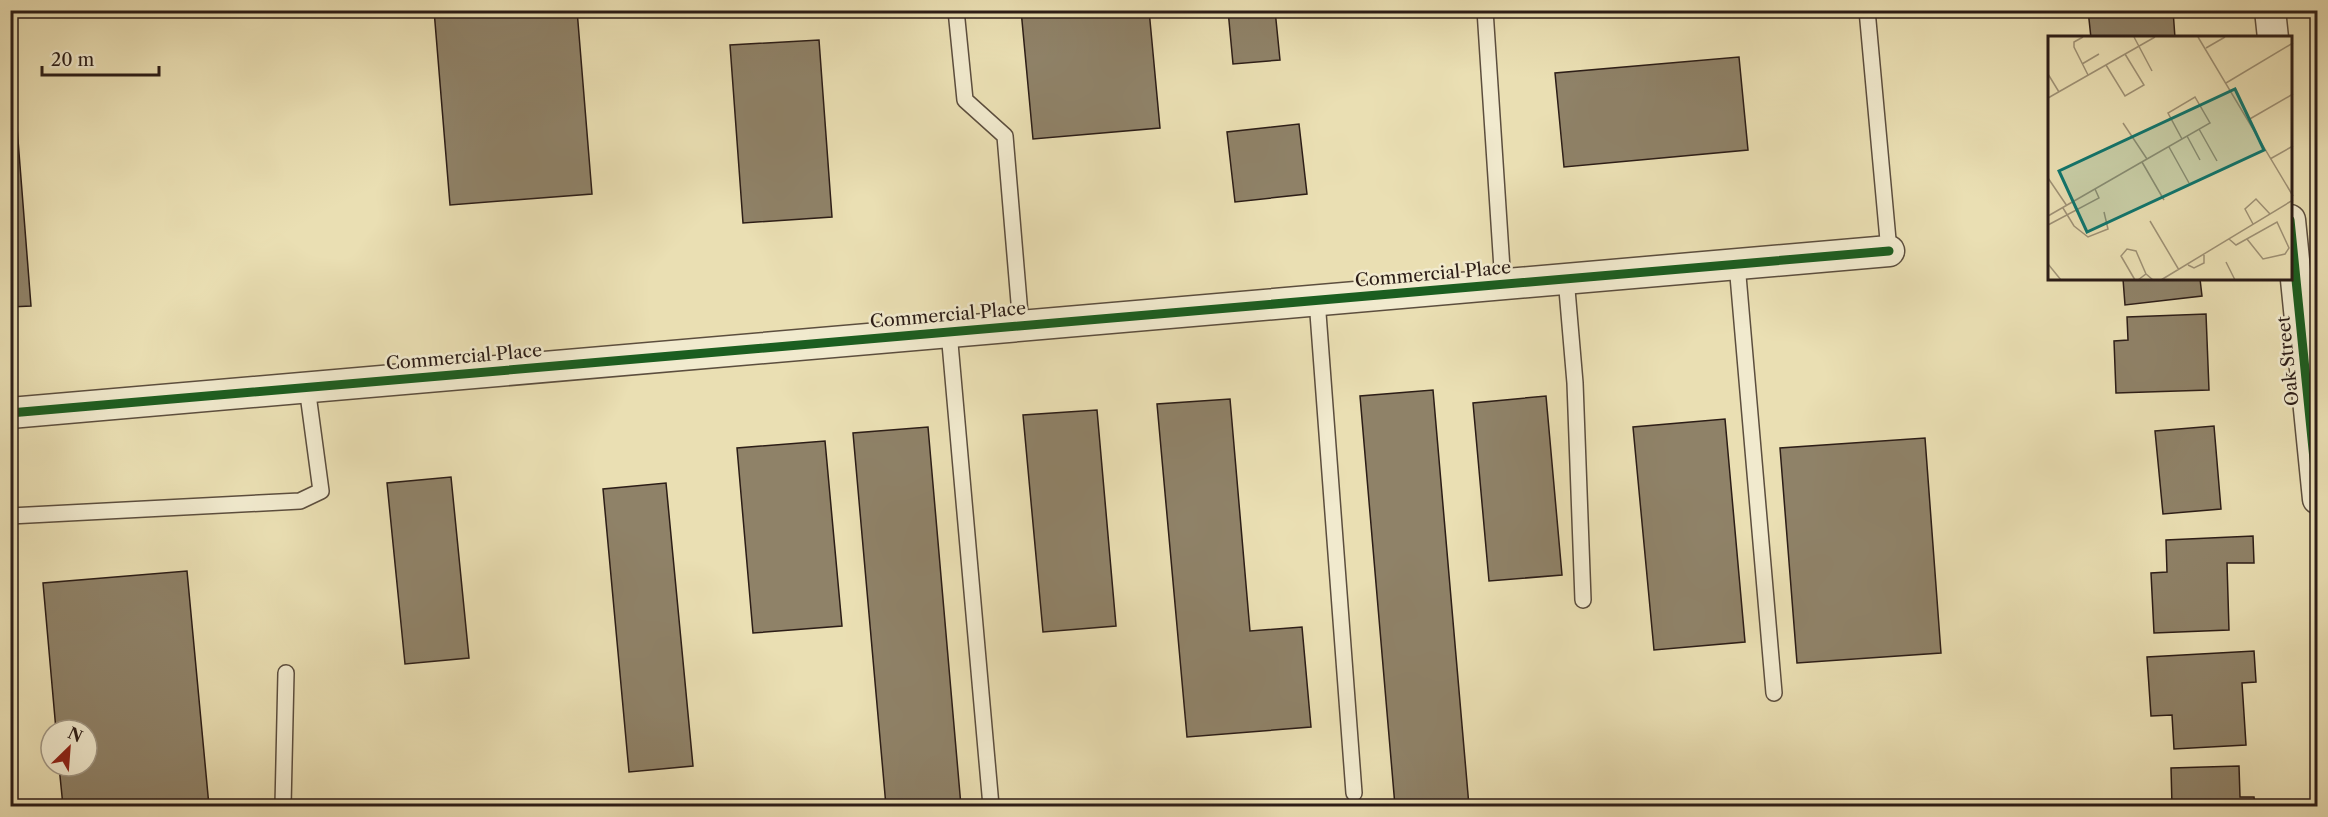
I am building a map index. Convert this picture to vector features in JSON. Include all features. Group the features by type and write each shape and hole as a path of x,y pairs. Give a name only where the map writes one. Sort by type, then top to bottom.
{"street":[{"path":"2270,10 2273,36"},
{"name":"Oak Street","path":"2292,237 2313,412 2318,499"},
{"name":"Commercial Place","path":"10,413 1889,250"}],"lane":[{"path":"956,10 965,100 1005,136 1021,326"},
{"path":"1485,10 1503,284"},
{"path":"1868,10 1889,250"},
{"path":"1737,264 1774,693"},
{"path":"1566,278 1575,382 1583,600"},
{"path":"1317,300 1354,793"},
{"path":"950,332 991,807"},
{"path":"10,516 300,501 321,491 307,387"},
{"path":"283,807 286,674"}],"building":[{"path":"434,10 577,10 592,194 450,205"},
{"path":"1021,10 1149,10 1160,128 1033,139"},
{"path":"1228,10 1275,10 1280,60 1233,64"},
{"path":"2088,10 2173,10 2175,36 2091,36"},
{"path":"10,38 31,306 10,307"},
{"path":"819,40 832,217 743,223 730,45"},
{"path":"1739,57 1748,150 1564,167 1555,73"},
{"path":"1299,124 1307,194 1235,202 1227,132"},
{"path":"2123,280 2200,280 2202,296 2125,305"},
{"path":"2206,314 2209,390 2116,393 2114,341 2128,340 2127,317"},
{"path":"1433,390 1469,806 1395,806 1360,396"},
{"path":"1546,396 1562,575 1489,581 1473,403"},
{"path":"1230,399 1250,631 1302,627 1311,727 1187,737 1157,404"},
{"path":"1097,410 1116,626 1043,632 1023,415"},
{"path":"1725,419 1745,642 1654,650 1633,427"},
{"path":"2214,426 2221,509 2163,514 2155,431"},
{"path":"928,427 961,806 886,806 853,433"},
{"path":"1925,438 1941,653 1797,663 1780,448"},
{"path":"825,441 842,626 753,633 737,448"},
{"path":"451,477 469,658 405,664 387,483"},
{"path":"666,483 693,766 629,772 603,489"},
{"path":"2253,536 2254,563 2227,563 2229,630 2154,633 2151,573 2167,572 2166,540"},
{"path":"187,571 209,806 63,806 60,778 99,778 99,718 55,718 43,583"},
{"path":"2254,651 2256,682 2242,683 2246,745 2174,749 2172,715 2151,716 2147,657"},
{"path":"2239,766 2240,797 2254,797 2255,806 2172,806 2171,768"}],"cycle path":[{"path":"2292,240 2318,499"},
{"path":"10,413 1889,251"}]}
